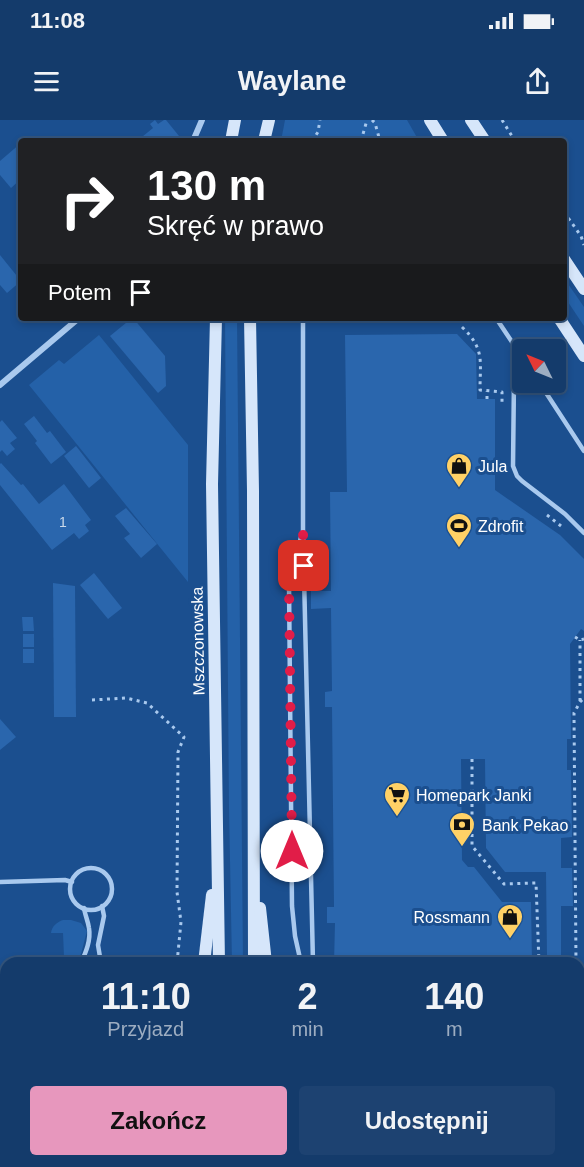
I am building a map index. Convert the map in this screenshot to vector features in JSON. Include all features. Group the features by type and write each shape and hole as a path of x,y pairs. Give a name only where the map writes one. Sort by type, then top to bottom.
{"main road":[{"path":"232,138 235,120"},
{"path":"265,138 268,120"},
{"path":"430,120 441,138"},
{"path":"471,120 483,138"},
{"path":"567,264 584,289"},
{"name":"Mszczonowska","path":"216,321 212,484 219,957"},
{"path":"250,321 253,491 254,957"},
{"path":"561,321 584,356"},
{"path":"253,841 265,957"},
{"path":"205,957 217,849"}],"street":[{"path":"194,138 202,120"},
{"path":"0,385 76,321"}],"lane":[{"path":"303,321 303,532 313,957"},
{"path":"498,321 512,343"},
{"path":"514,393 513,466 517,476 565,514 584,533"},
{"path":"546,393 584,450"},
{"path":"300,957 292,906 289,583 303,532"},
{"path":"85,869 102,871 110,881 111,894 102,906 91,910 84,908 78,905 71,894 75,876 85,869"},
{"path":"0,882 65,880 72,882"},
{"path":"100,957 98,945 104,916 102,906"},
{"path":"84,908 90,936 84,957"}],"path":[{"path":"314,138 318,132 320,120"},
{"path":"362,138 370,120 375,123 379,138"},
{"path":"502,120 512,138"},
{"path":"567,216 581,236 584,245"},
{"path":"487,391 487,399"},
{"path":"575,637 582,640 580,702"},
{"path":"92,700 126,698 147,703 184,737 178,752 177,892 181,922 178,957"},
{"path":"576,957 574,713 584,698"},
{"path":"472,759 472,846 504,884 536,884 539,957"}],"shaded area":[{"path":"285,120 407,120 417,138 282,138"},
{"path":"567,282 584,307 584,326 567,300"},
{"path":"225,321 237,321 243,957 232,957"},
{"path":"99,335 188,445 188,582 29,385 59,360 64,364"},
{"path":"71,920 81,923 87,931 79,957 64,957 63,933 51,933 52,928 59,922"}],"building":[{"path":"155,120 158,124 166,120 179,136 177,138 141,138 153,128 150,124"},
{"path":"18,146 18,182 11,188 0,175 0,161"},
{"path":"0,255 18,277 18,284 7,293 0,285"},
{"path":"128,321 136,321 165,356 166,386 158,393 110,336"},
{"path":"457,334 476,354 477,399 495,399 495,490 560,535 584,559 584,631 581,629 570,644 571,739 567,739 567,770 571,770 572,837 561,838 561,868 572,868 573,906 561,906 561,957 547,957 546,872 505,872 486,848 485,759 461,759 462,860 468,867 474,867 502,902 531,902 532,957 334,957 335,923 327,923 327,907 334,907 332,707 325,707 325,692 332,691 331,608 311,609 311,591 331,591 330,492 347,492 345,335"},
{"path":"34,416 47,433 50,431 66,452 51,464 24,424"},
{"path":"2,420 17,438 10,443 15,449 7,456 2,450 0,452 0,422"},
{"path":"76,446 101,478 89,488 64,456"},
{"path":"1,463 21,485 23,484 39,504 64,484 91,520 85,525 89,531 79,539 74,533 52,550 0,485"},
{"path":"126,508 157,544 141,558 124,538 130,534 115,516"},
{"path":"94,573 122,608 108,619 80,585"},
{"path":"53,583 75,586 76,717 54,717"},
{"path":"22,617 33,617 34,631 23,631"},
{"path":"23,634 34,634 34,647 23,647"},
{"path":"23,649 34,649 34,663 23,663"},
{"path":"0,719 16,737 0,750"}],"place":[{"name":"Jula","path":"459,489"},
{"name":"Zdrofit","path":"459,549"},
{"name":"Homepark Janki","path":"397,818"},
{"name":"Bank Pekao","path":"462,848"},
{"name":"Rossmann","path":"510,940"}],"route":[{"path":"292,851 289,583 303,532 304,566"}]}
